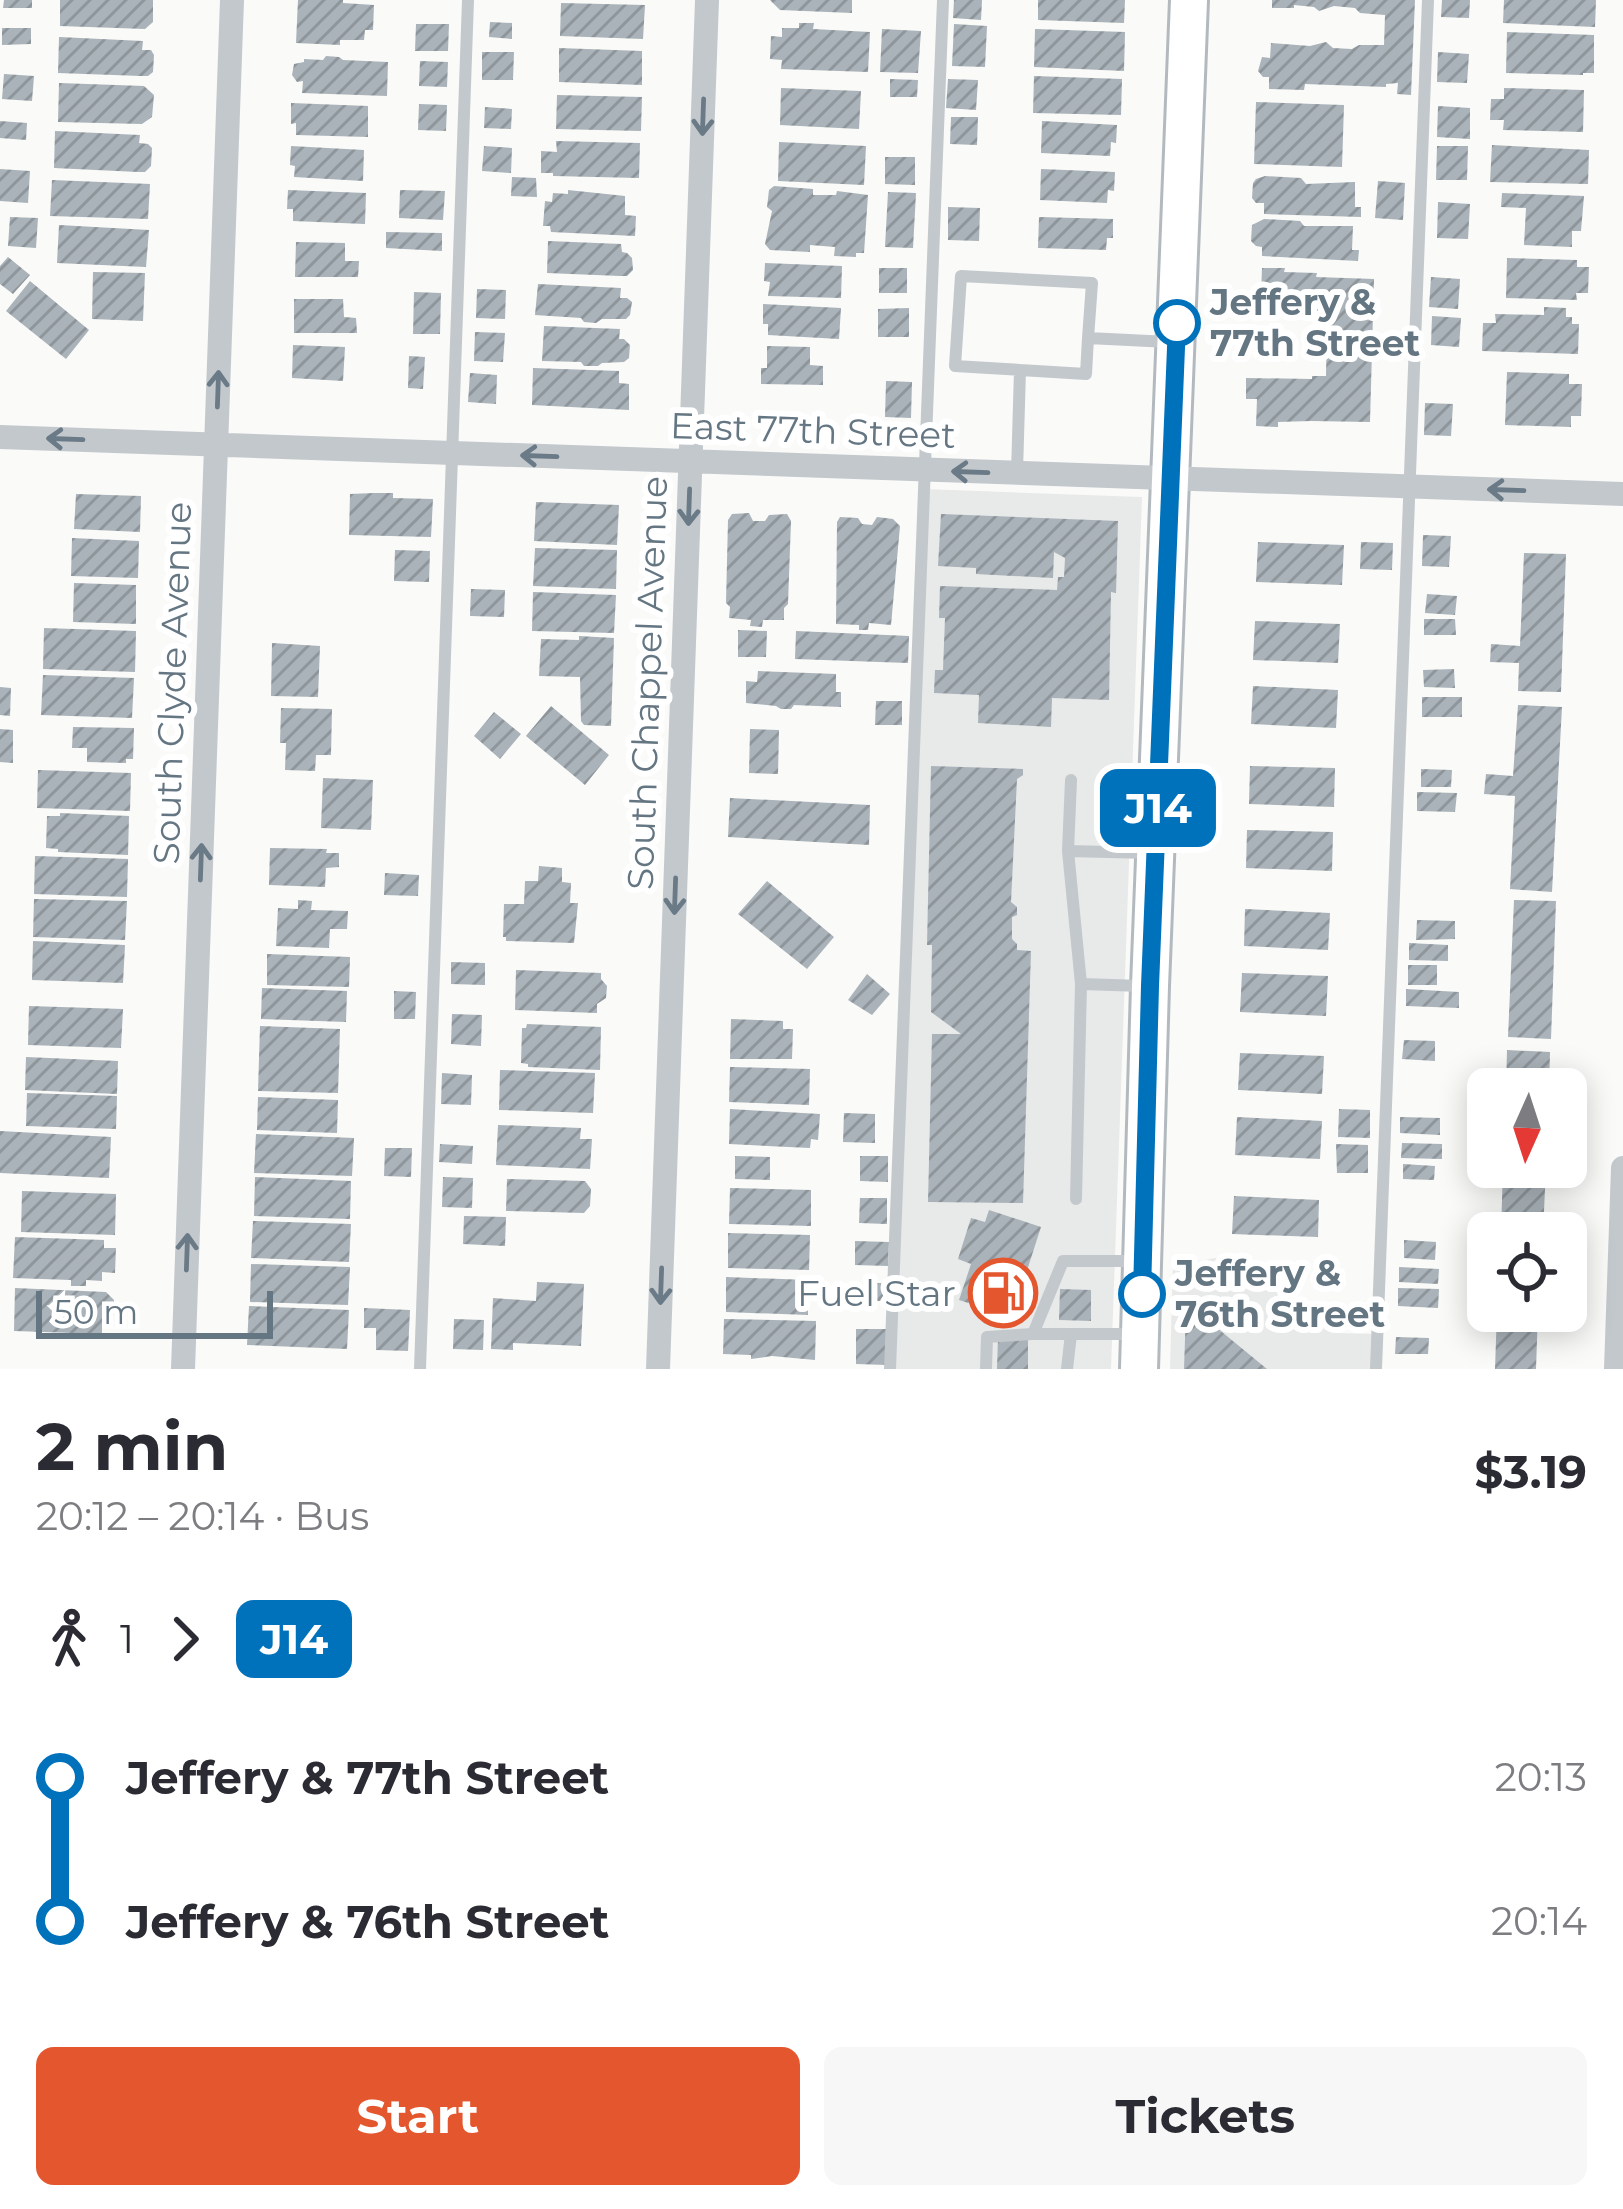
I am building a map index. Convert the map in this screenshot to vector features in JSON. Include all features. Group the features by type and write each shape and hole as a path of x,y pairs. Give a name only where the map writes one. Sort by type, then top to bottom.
{"street":[{"name":"South Clyde Avenue","path":"183,1369 232,0"},
{"name":"South Chappel Avenue","path":"658,1369 707,0"},
{"path":"1139,1352 1189,0"},
{"name":"East 77th Street","path":"0,437 1623,494"},
{"path":"1616,1369 1623,1168"}],"lane":[{"path":"420,1369 468,0"},
{"path":"890,1369 943,0"},
{"path":"1376,1369 1428,0"},
{"path":"961,276 1092,283 1088,338 1086,374 956,366 961,276"},
{"path":"1088,338 1176,343"},
{"path":"1016,473 1020,370"},
{"path":"1071,780 1068,850 1081,984 1076,1199"},
{"path":"1068,850 1156,854"},
{"path":"1081,984 1150,986"},
{"path":"1033,1334 1063,1261 1143,1261"},
{"path":"1067,1369 1071,1334"},
{"path":"986,1369 987,1337 1071,1334 1139,1352"}],"shaded area":[{"path":"924,489 1142,497 1111,1369 890,1369"},
{"path":"1242,1253 1336,1333 1378,1334 1376,1369 1170,1369 1173,1263"}],"building":[{"path":"4,0 32,0 32,8 3,8"},
{"path":"60,0 153,0 153,22 145,29 60,26"},
{"path":"298,0 374,5 373,30 365,30 364,40 340,40 340,45 296,43"},
{"path":"770,0 852,0 852,13 780,10"},
{"path":"954,0 982,0 981,20 953,18"},
{"path":"1038,0 1125,0 1124,23 1038,20"},
{"path":"1272,0 1415,0 1411,95 1397,94 1398,83 1269,89 1269,77 1258,71 1262,57 1270,58 1271,43 1310,46 1326,42 1333,48 1352,49 1384,45 1385,15 1334,6 1319,11 1294,5 1272,8"},
{"path":"1442,0 1470,0 1469,18 1441,17"},
{"path":"1504,0 1596,0 1595,27 1503,23"},
{"path":"561,3 645,5 643,39 560,36"},
{"path":"490,22 512,23 512,39 489,37"},
{"path":"799,23 814,23 813,29 870,32 868,72 781,69 782,60 770,59 771,36 782,37 782,28 799,28"},
{"path":"416,24 449,24 448,51 415,51"},
{"path":"954,24 987,26 985,67 952,66"},
{"path":"2,28 31,28 31,44 2,45"},
{"path":"882,29 921,31 918,73 880,72"},
{"path":"1035,29 1125,32 1124,71 1034,67"},
{"path":"1507,32 1594,35 1594,73 1506,73"},
{"path":"59,37 143,41 142,50 154,55 153,72 148,76 58,73"},
{"path":"559,48 642,51 642,85 559,82"},
{"path":"482,52 514,52 513,80 482,80"},
{"path":"1438,52 1469,54 1467,83 1437,82"},
{"path":"326,56 388,62 387,96 302,93 303,81 297,82 292,75 294,64"},
{"path":"420,61 448,62 447,87 419,86"},
{"path":"4,74 34,76 32,101 2,99"},
{"path":"1034,76 1122,79 1121,115 1033,113"},
{"path":"890,79 918,80 917,97 890,97"},
{"path":"948,79 978,80 976,110 946,108"},
{"path":"59,83 144,86 154,95 152,117 142,124 58,122"},
{"path":"781,88 861,91 859,129 780,125"},
{"path":"1504,88 1584,90 1583,132 1503,130 1504,120 1490,120 1491,99 1504,99"},
{"path":"557,95 642,97 641,131 556,129"},
{"path":"1256,102 1344,105 1342,167 1254,164"},
{"path":"291,103 368,106 368,137 296,135"},
{"path":"419,104 447,105 446,131 418,130"},
{"path":"1438,106 1470,108 1470,139 1437,137"},
{"path":"485,107 512,109 511,129 484,128"},
{"path":"951,117 978,117 977,145 950,144"},
{"path":"0,121 27,123 26,140 0,138"},
{"path":"1042,121 1117,125 1116,143 1111,142 1110,156 1041,153"},
{"path":"55,131 140,135 139,143 152,148 151,166 145,172 54,168"},
{"path":"556,141 640,143 639,178 541,173 541,151 557,152"},
{"path":"779,142 866,146 864,185 778,181"},
{"path":"1492,145 1589,150 1588,184 1490,182"},
{"path":"291,146 364,150 363,181 294,177"},
{"path":"484,146 512,148 511,173 482,171"},
{"path":"1437,146 1468,146 1467,180 1436,180"},
{"path":"885,157 915,157 915,185 885,184"},
{"path":"0,169 30,171 28,203 0,201"},
{"path":"1041,169 1115,172 1114,191 1108,190 1107,203 1040,200"},
{"path":"1265,176 1301,178 1306,184 1355,182 1355,207 1361,207 1361,217 1264,214 1264,203 1252,198 1253,183"},
{"path":"512,177 536,178 537,197 511,196"},
{"path":"52,180 150,184 148,219 50,216"},
{"path":"1378,181 1405,183 1403,220 1375,218"},
{"path":"774,186 813,189 813,195 836,195 837,191 868,195 864,253 834,256 835,247 810,245 810,252 770,250 765,244 772,211 767,207"},
{"path":"288,190 366,193 365,224 293,221 293,209 287,209"},
{"path":"400,190 445,191 443,220 399,218"},
{"path":"568,190 625,196 625,215 636,216 635,236 551,232 550,226 543,226 545,201 552,202 553,193 568,194"},
{"path":"888,192 916,193 913,248 885,247"},
{"path":"1502,193 1584,196 1581,231 1572,231 1572,247 1524,245 1526,208 1501,207"},
{"path":"1438,202 1470,204 1468,239 1437,238"},
{"path":"948,207 980,208 979,241 948,240"},
{"path":"10,217 38,218 36,248 8,246"},
{"path":"1039,217 1113,219 1113,238 1107,238 1106,250 1038,248"},
{"path":"1264,219 1300,221 1304,226 1353,226 1352,250 1359,250 1358,261 1262,256 1262,247 1251,241 1252,225"},
{"path":"59,225 149,230 146,267 57,263"},
{"path":"386,232 442,233 442,251 386,248"},
{"path":"548,241 621,244 622,252 632,258 633,270 627,276 547,273"},
{"path":"296,242 345,243 345,261 359,261 358,277 295,277"},
{"path":"8,257 30,275 13,294 0,284 0,266"},
{"path":"1507,258 1577,260 1577,267 1589,267 1588,293 1576,293 1577,300 1506,298"},
{"path":"765,263 842,266 841,298 768,296"},
{"path":"879,268 907,268 907,293 879,293"},
{"path":"1262,268 1317,273 1316,277 1374,279 1370,422 1256,426 1257,399 1246,399 1246,378 1326,376 1327,322 1248,315 1249,294 1261,294"},
{"path":"93,272 145,273 143,321 92,319"},
{"path":"1431,277 1460,279 1458,309 1429,307"},
{"path":"30,281 89,330 66,359 6,311"},
{"path":"538,284 621,288 620,298 632,302 630,315 596,323 535,315"},
{"path":"477,289 506,290 505,319 476,318"},
{"path":"414,292 441,293 440,334 413,334"},
{"path":"294,299 343,299 344,317 356,318 357,333 294,333"},
{"path":"763,304 841,308 839,339 768,335"},
{"path":"1544,307 1566,308 1566,317 1579,324 1578,354 1482,351 1483,323 1496,323 1495,314 1544,315"},
{"path":"909,308 909,337 878,337 878,309"},
{"path":"1432,316 1461,318 1459,347 1431,345"},
{"path":"544,326 620,329 619,339 630,345 629,358 598,366 542,361"},
{"path":"475,332 505,333 503,362 474,361"},
{"path":"293,345 345,347 343,381 292,378"},
{"path":"767,346 810,347 810,365 823,366 823,385 761,384"},
{"path":"409,356 425,357 423,389 408,388"},
{"path":"533,368 619,371 619,383 629,384 629,410 532,405"},
{"path":"1507,372 1569,374 1569,384 1582,384 1581,416 1571,416 1571,427 1505,425"},
{"path":"470,373 497,375 496,404 468,402"},
{"path":"886,381 912,382 911,418 885,417"},
{"path":"1425,403 1453,404 1451,436 1424,435"},
{"path":"393,493 393,498 433,499 431,537 349,535 350,494"},
{"path":"76,494 141,496 140,532 74,529"},
{"path":"536,502 619,505 617,545 534,541"},
{"path":"749,513 753,521 787,514 791,521 784,620 763,620 762,627 750,626 751,620 729,618 726,603 728,520 732,514"},
{"path":"941,514 1118,521 1109,700 1052,698 1051,727 978,723 979,695 934,693 935,670 943,670 945,618 939,618 940,586 1057,590 1058,577 1064,577 1065,558 1054,552 1053,578 976,574 976,568 938,566"},
{"path":"840,517 872,525 877,517 893,519 900,526 891,625 869,623 868,630 859,630 859,625 836,624"},
{"path":"1423,535 1451,536 1449,567 1422,566"},
{"path":"72,538 139,541 138,578 71,576"},
{"path":"1258,542 1344,545 1342,585 1256,582"},
{"path":"1361,542 1393,543 1392,570 1360,569"},
{"path":"535,548 617,550 616,589 533,586"},
{"path":"395,550 430,551 429,582 394,581"},
{"path":"1524,553 1566,554 1561,692 1518,691 1519,663 1490,662 1491,644 1520,646"},
{"path":"74,583 136,585 136,624 73,622"},
{"path":"471,589 505,590 504,617 470,616"},
{"path":"533,592 616,595 614,633 532,631"},
{"path":"1427,594 1457,596 1455,615 1425,613"},
{"path":"1424,619 1455,619 1456,635 1424,635"},
{"path":"1255,621 1340,624 1338,663 1253,660"},
{"path":"44,628 136,631 135,672 43,669"},
{"path":"738,630 767,631 766,657 738,657"},
{"path":"796,631 909,636 908,663 795,659"},
{"path":"579,636 614,638 611,726 581,721 580,677 539,676 541,639 579,640"},
{"path":"272,643 320,646 318,697 271,696"},
{"path":"1454,669 1455,688 1424,687 1423,670"},
{"path":"758,671 836,674 841,707 781,709 746,703 746,681 757,682"},
{"path":"43,675 134,678 132,718 41,715"},
{"path":"1253,686 1338,690 1336,728 1251,724"},
{"path":"0,687 11,688 10,716 0,715"},
{"path":"1422,697 1462,697 1462,717 1422,717"},
{"path":"876,701 902,701 902,725 875,725"},
{"path":"1518,705 1562,707 1552,892 1510,889 1515,796 1484,794 1486,774 1513,776"},
{"path":"551,706 609,755 585,785 526,736"},
{"path":"281,708 332,709 331,755 316,755 315,771 285,770"},
{"path":"494,712 521,734 500,759 474,736"},
{"path":"73,727 134,728 133,759 87,762 87,748 72,748"},
{"path":"0,729 13,730 13,763 0,762"},
{"path":"750,729 779,730 778,774 749,773"},
{"path":"931,766 1023,769 1017,779 1011,902 1017,907 1012,939 1017,950 1031,951 1023,1203 928,1202 932,1034 961,1034 931,1012 932,945 927,945"},
{"path":"1250,766 1335,768 1334,807 1249,804"},
{"path":"1421,769 1452,770 1451,787 1421,787"},
{"path":"38,770 131,773 130,811 37,808"},
{"path":"323,778 373,780 371,830 321,828"},
{"path":"1417,792 1457,793 1455,812 1417,811"},
{"path":"730,798 870,805 869,845 728,837"},
{"path":"47,816 129,816 128,855 46,848"},
{"path":"1247,830 1333,832 1332,871 1246,868"},
{"path":"270,848 327,849 326,853 339,853 339,867 326,868 325,887 269,885"},
{"path":"35,856 128,859 127,897 34,894"},
{"path":"539,866 562,868 562,882 571,883 570,903 578,903 574,943 506,941 503,937 504,904 524,904 525,881 538,881"},
{"path":"385,873 419,875 418,896 384,895"},
{"path":"767,881 834,937 807,969 738,914"},
{"path":"34,899 127,901 125,940 33,937"},
{"path":"298,900 312,901 311,910 348,911 347,929 330,929 329,948 276,946 278,908 298,909"},
{"path":"1514,900 1556,901 1551,1039 1508,1037"},
{"path":"1245,909 1330,913 1328,950 1244,946"},
{"path":"1417,920 1455,921 1455,939 1416,940"},
{"path":"33,941 125,945 123,983 32,980"},
{"path":"1409,943 1448,945 1448,961 1409,960"},
{"path":"267,954 350,957 349,987 267,985"},
{"path":"451,962 485,963 485,985 451,984"},
{"path":"1408,965 1437,965 1437,985 1408,985"},
{"path":"516,970 601,973 606,998 597,1004 597,1013 515,1010"},
{"path":"1242,973 1328,976 1326,1016 1240,1012"},
{"path":"867,974 890,994 872,1015 848,1000"},
{"path":"262,988 347,991 346,1022 261,1019"},
{"path":"1406,989 1459,992 1459,1008 1406,1006"},
{"path":"394,991 416,992 415,1019 394,1019"},
{"path":"29,1006 123,1009 121,1048 28,1045"},
{"path":"452,1014 482,1015 481,1046 451,1044"},
{"path":"731,1019 783,1021 783,1029 793,1029 792,1059 730,1059"},
{"path":"527,1024 601,1027 600,1070 521,1063 522,1028"},
{"path":"260,1026 340,1029 338,1093 258,1091"},
{"path":"1404,1040 1435,1041 1435,1061 1402,1059"},
{"path":"1507,1050 1550,1052 1550,1068 1507,1068"},
{"path":"1240,1053 1324,1056 1322,1094 1238,1090"},
{"path":"26,1057 118,1061 117,1094 25,1090"},
{"path":"730,1067 810,1069 809,1105 729,1102"},
{"path":"500,1070 595,1073 593,1113 499,1110"},
{"path":"442,1073 472,1075 471,1105 441,1104"},
{"path":"27,1093 117,1096 116,1129 26,1126"},
{"path":"258,1097 338,1100 337,1133 257,1130"},
{"path":"730,1109 820,1114 818,1140 811,1139 810,1148 729,1144"},
{"path":"1339,1109 1370,1110 1370,1138 1338,1137"},
{"path":"844,1113 875,1114 875,1143 843,1142"},
{"path":"1237,1117 1322,1121 1320,1159 1235,1155"},
{"path":"1400,1117 1440,1118 1440,1135 1400,1133"},
{"path":"498,1125 581,1128 580,1139 592,1139 590,1169 496,1165"},
{"path":"0,1131 111,1137 109,1178 0,1173"},
{"path":"256,1134 354,1138 352,1176 254,1173"},
{"path":"1402,1143 1442,1144 1442,1159 1401,1158"},
{"path":"440,1144 473,1146 472,1164 439,1162"},
{"path":"1336,1144 1368,1145 1368,1173 1337,1173"},
{"path":"385,1148 412,1148 411,1177 384,1176"},
{"path":"735,1156 770,1157 770,1180 735,1179"},
{"path":"860,1156 888,1156 888,1182 860,1181"},
{"path":"1403,1164 1435,1166 1434,1180 1403,1179"},
{"path":"255,1177 351,1181 350,1219 254,1216"},
{"path":"443,1177 473,1178 472,1208 442,1207"},
{"path":"507,1179 585,1181 591,1189 590,1206 584,1213 506,1211"},
{"path":"730,1188 811,1190 811,1226 729,1224"},
{"path":"1502,1188 1545,1188 1544,1212 1502,1212"},
{"path":"22,1191 116,1194 115,1235 21,1232"},
{"path":"1234,1196 1319,1200 1318,1237 1232,1234"},
{"path":"860,1198 887,1198 887,1224 859,1223"},
{"path":"989,1210 1041,1227 1012,1317 959,1300 971,1264 958,1259 971,1218 985,1222"},
{"path":"464,1216 506,1217 505,1246 463,1244"},
{"path":"253,1221 351,1224 349,1262 251,1258"},
{"path":"728,1233 810,1235 809,1270 728,1268"},
{"path":"15,1237 104,1240 104,1248 116,1248 115,1273 102,1272 102,1281 86,1280 86,1286 71,1286 71,1280 13,1278"},
{"path":"1404,1240 1436,1242 1435,1260 1404,1258"},
{"path":"855,1241 889,1242 888,1266 855,1265"},
{"path":"251,1264 350,1267 348,1305 250,1302"},
{"path":"1399,1267 1439,1269 1438,1284 1399,1282"},
{"path":"726,1277 808,1280 808,1315 726,1312"},
{"path":"537,1282 584,1284 581,1346 513,1343 513,1350 491,1349 493,1298 536,1301"},
{"path":"853,1283 883,1283 883,1301 852,1301"},
{"path":"15,1288 106,1292 114,1300 113,1318 102,1326 102,1334 14,1331"},
{"path":"1398,1288 1439,1289 1438,1308 1398,1306"},
{"path":"1060,1289 1091,1290 1091,1321 1059,1320"},
{"path":"249,1306 349,1310 347,1349 247,1345"},
{"path":"364,1308 410,1310 408,1351 376,1350 376,1328 364,1328"},
{"path":"1186,1309 1194,1309 1267,1369 1184,1369"},
{"path":"454,1319 484,1320 483,1350 453,1349"},
{"path":"724,1319 816,1321 815,1360 723,1354"},
{"path":"856,1329 887,1329 887,1365 856,1364"},
{"path":"1496,1332 1537,1332 1536,1369 1495,1369"},
{"path":"998,1337 1028,1338 1028,1369 997,1369"},
{"path":"1396,1337 1429,1338 1428,1354 1395,1354"}],"bus line":[{"name":"J14","path":"1142,1294 1177,323"}],"place":[{"name":"Jeffery & 77th Street","path":"1177,323"},
{"name":"Fuel Star","path":"1003,1293"},
{"name":"Jeffery & 76th Street","path":"1142,1294"}]}
